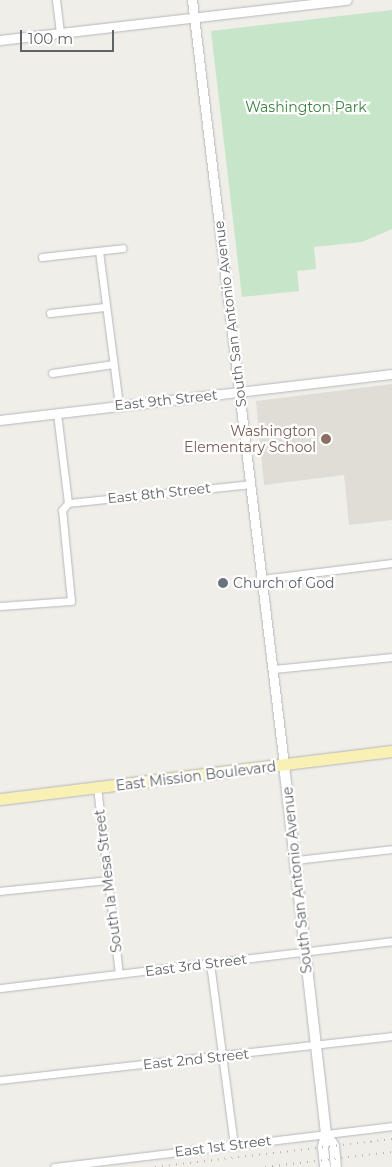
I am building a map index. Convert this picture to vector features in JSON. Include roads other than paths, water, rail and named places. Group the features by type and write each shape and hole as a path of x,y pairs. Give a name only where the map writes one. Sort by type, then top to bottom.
{"main road":[{"name":"East Mission Boulevard","path":"0,799 392,752"},
{"name":"South San Antonio Avenue","path":"284,765 326,1134"},
{"path":"325,1167 323,1147 326,1134"},
{"path":"326,1134 334,1146 336,1167"}],"street":[{"path":"56,0 60,33"},
{"name":"South San Antonio Avenue","path":"192,0 274,669 284,765"},
{"path":"0,40 347,0"},
{"path":"42,257 122,248"},
{"path":"99,251 120,404"},
{"path":"50,313 106,307"},
{"path":"52,373 113,364"},
{"name":"East 9th Street","path":"0,420 58,414 120,404 392,374"},
{"path":"0,606 71,601 62,510 68,503 58,414"},
{"name":"East 8th Street","path":"68,503 251,484"},
{"path":"262,578 392,563"},
{"path":"274,669 392,657"},
{"name":"South la Mesa Street","path":"96,787 119,974"},
{"path":"296,860 392,849"},
{"path":"0,892 108,880"},
{"name":"East 3rd Street","path":"0,988 392,941"},
{"path":"210,963 234,1145"},
{"name":"East 2nd Street","path":"0,1080 392,1036"},
{"name":"East 1st Street","path":"54,1167 392,1126"}],"railway":[{"path":"155,1167 392,1139"},
{"path":"265,1167 392,1152"}],"place":[{"name":"Washington Elementary School","path":"326,439"},
{"name":"Church of God","path":"223,583"}],"park label":[{"name":"Washington Park","path":"306,107"}]}
